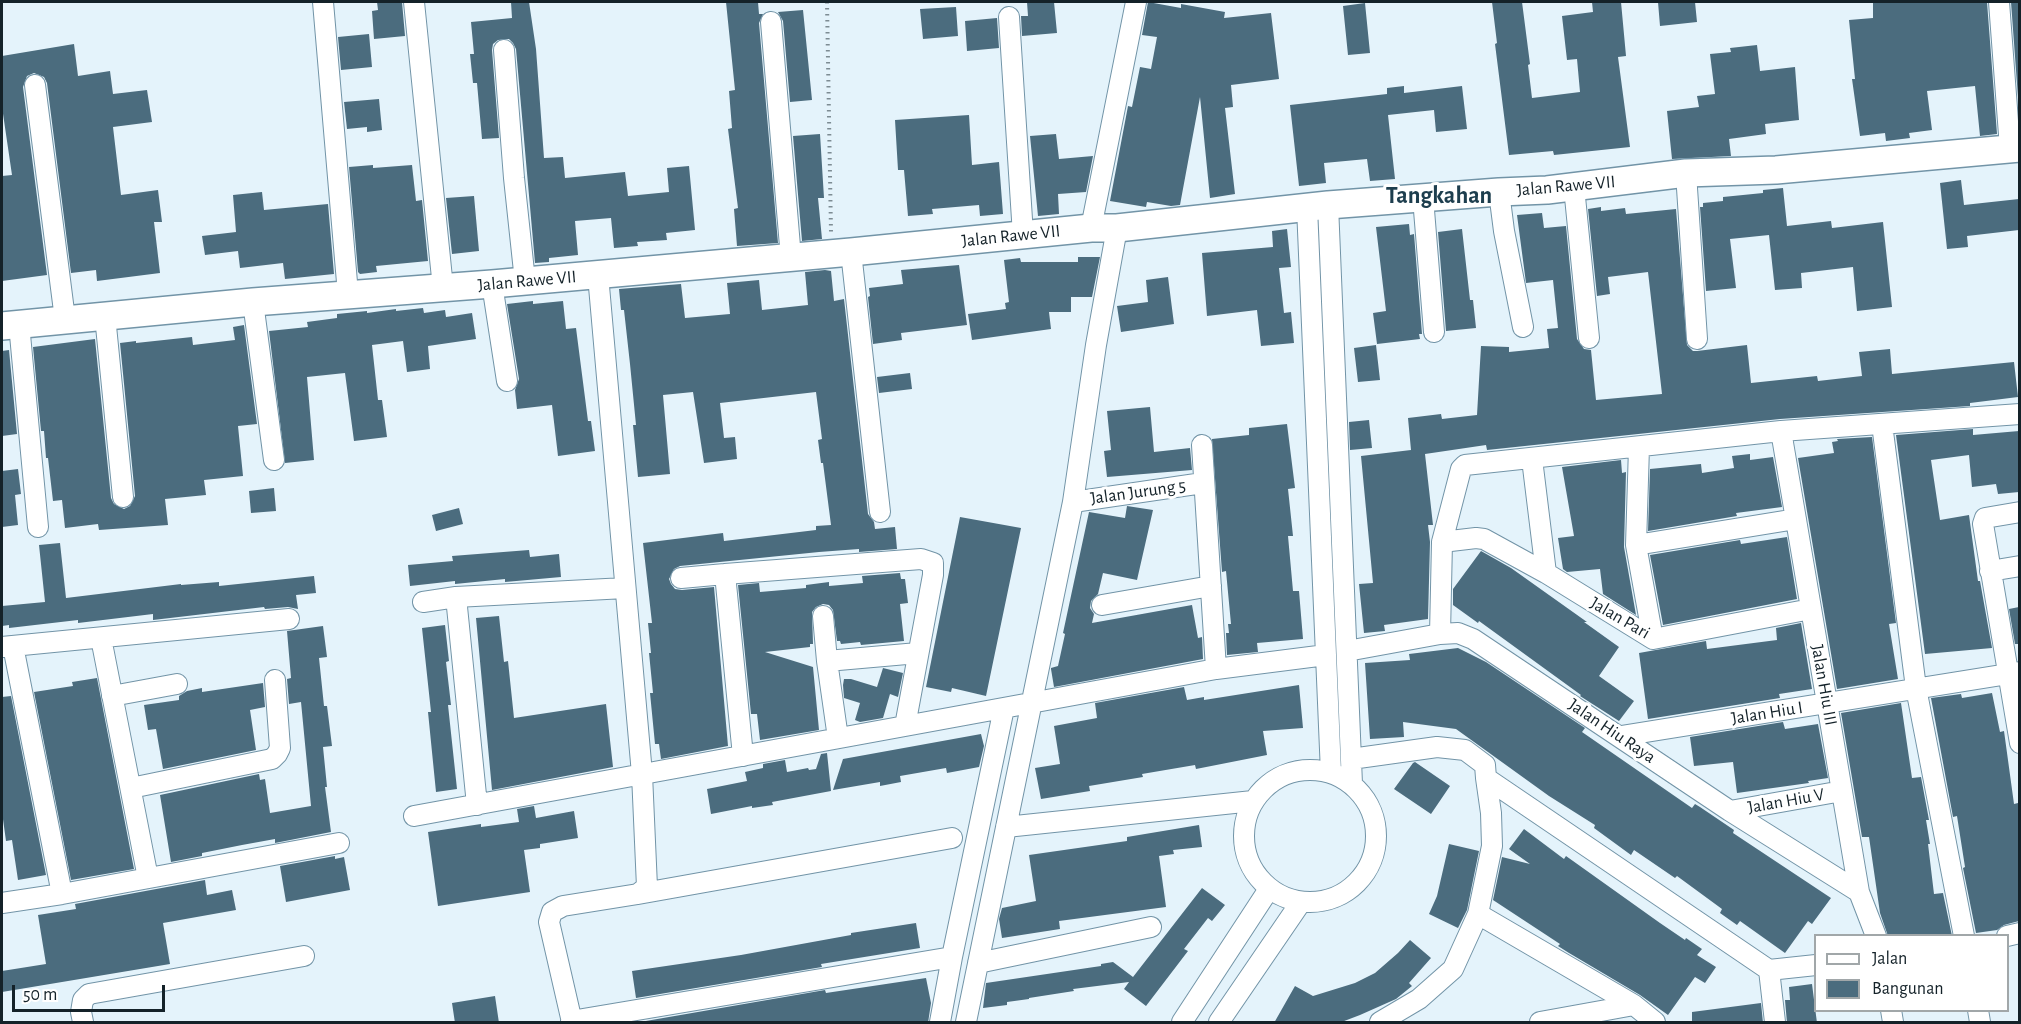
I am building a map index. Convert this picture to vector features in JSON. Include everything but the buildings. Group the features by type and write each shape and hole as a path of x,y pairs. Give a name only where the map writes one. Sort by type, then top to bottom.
{"main road":[{"name":"Jalan Rawe VII","path":"10,325 253,302 791,258 1318,206 1546,190 1686,172 1776,170 2015,148"}],"street":[{"path":"323,2 348,294"},
{"path":"414,2 443,288"},
{"path":"966,1023 1073,502 1096,345 1104,228 1136,2"},
{"path":"1999,2 2015,148"},
{"path":"1009,17 1023,235"},
{"path":"771,22 791,258"},
{"path":"504,50 525,281"},
{"path":"35,85 65,319"},
{"path":"1686,172 1697,339"},
{"path":"1574,187 1589,338"},
{"path":"1499,192 1504,231 1523,327"},
{"path":"1423,198 1434,332"},
{"path":"1318,206 1347,651 1352,784"},
{"path":"1318,206 1326,655 1331,773"},
{"path":"841,253 880,512"},
{"path":"598,275 642,774 647,887 638,894"},
{"path":"492,284 507,381"},
{"path":"253,302 274,460"},
{"path":"105,315 123,497"},
{"path":"10,325 38,527"},
{"path":"1440,634 1442,542 1461,469 1466,465 1781,431 2019,414"},
{"path":"1882,424 1916,688 1964,934"},
{"name":"Jalan Hiu III","path":"1781,431 1859,892 1875,934"},
{"path":"1202,446 1216,669"},
{"path":"1639,447 1636,545 1653,639"},
{"path":"1532,459 1546,573"},
{"name":"Jalan Jurung 5","path":"1073,502 1203,483"},
{"path":"2019,512 1985,518 1983,524 1990,571 2013,674 2019,743"},
{"path":"1636,545 1796,519"},
{"name":"Jalan Pari","path":"1442,542 1484,539 1546,573 1653,639 1811,609"},
{"path":"681,578 921,559 933,563 933,575 905,726"},
{"path":"1990,571 2019,566"},
{"path":"725,574 743,756"},
{"path":"1102,605 1211,586"},
{"path":"423,602 456,597 625,588"},
{"path":"456,597 477,805"},
{"path":"824,616 827,661 838,738"},
{"path":"62,894 7,646 289,619"},
{"name":"Jalan Hiu Raya","path":"1347,651 1440,634 1458,633 1473,639 1621,736 1730,812 1859,892"},
{"path":"101,638 148,878"},
{"path":"827,661 918,653"},
{"path":"414,816 1216,669 1326,655"},
{"name":"Jalan Hiu I","path":"1621,736 2013,674"},
{"path":"130,788 272,759 280,748 275,680"},
{"path":"112,696 177,684"},
{"path":"940,1023 1004,708"},
{"path":"1351,759 1437,747 1465,750 1485,765 1491,813 1492,846 1478,914 1453,969 1419,999 1380,1023"},
{"path":"1301,770 1331,773 1352,784 1366,800 1374,820 1376,841 1371,862 1360,880 1343,894 1323,901 1301,902 1284,898 1269,889 1255,875 1246,858 1242,838 1245,819 1252,801 1273,780 1301,770"},
{"path":"1486,778 1769,970 1814,965"},
{"name":"Jalan Hiu V","path":"1730,812 1842,791"},
{"path":"1006,827 1252,801"},
{"path":"952,838 563,906 552,912 549,922 571,1022 952,957"},
{"path":"2,903 339,843"},
{"path":"1182,1023 1269,889"},
{"path":"1219,1023 1301,902"},
{"path":"1478,914 1634,1005 1655,1023"},
{"path":"978,963 1151,927"},
{"path":"83,1023 82,1000 89,994 304,956"},
{"path":"1769,970 1775,1023"},
{"path":"1540,1023 1634,1005"}],"path":[{"path":"827,2 841,253"}],"district":[{"name":"Tangkahan","path":"1439,196"}]}
